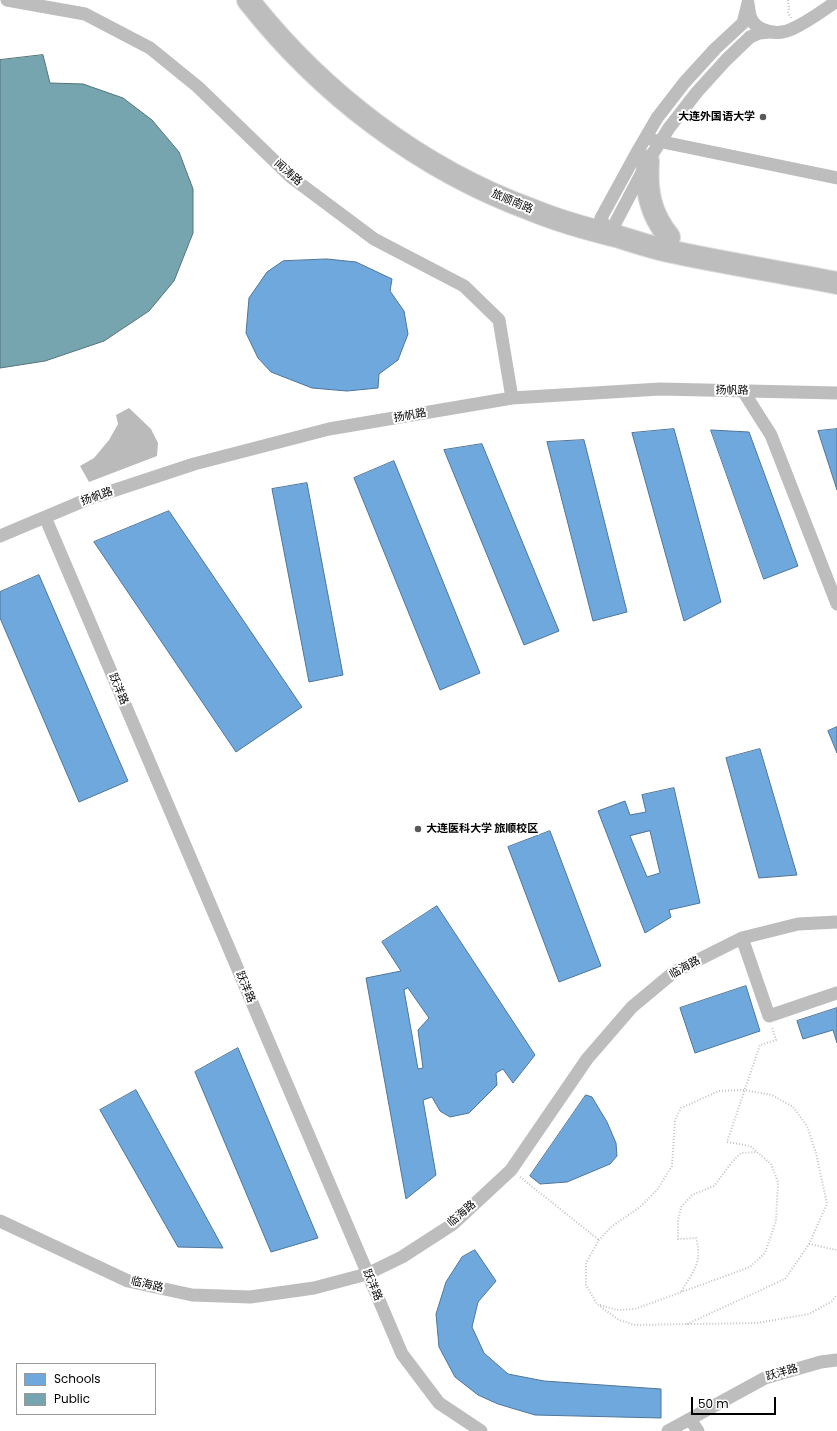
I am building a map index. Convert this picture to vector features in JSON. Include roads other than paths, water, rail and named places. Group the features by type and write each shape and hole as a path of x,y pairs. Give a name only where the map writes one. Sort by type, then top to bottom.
{"highway":[{"name":"旅顺南路","path":"248,0 267,25 298,59 330,89 373,123 414,151 452,173 503,198 530,210 570,224 608,225 837,268"},
{"name":"旅顺南路","path":"266,0 278,16 307,47 338,77 380,112 421,140 495,180 536,198 575,211 666,250 837,283"},
{"path":"648,161 647,178 653,213 660,226 669,237"}],"street":[{"name":"闻涛路","path":"7,0 65,5 150,48 198,87 297,182 374,239 464,286 499,320 512,398"},
{"path":"608,225 645,138 657,118 684,83 715,49 742,23 748,2"},
{"path":"748,2 750,17 756,26 762,30 781,33 791,30 837,2"},
{"path":"608,225 669,128 697,92 726,60 750,37 759,33 770,32"},
{"path":"645,138 837,178"},
{"name":"扬帆路","path":"0,536 88,499 194,464 322,431 512,398 660,389 837,393"},
{"path":"743,391 771,435 837,604"},
{"name":"跃洋路","path":"45,517 402,1354 439,1403 481,1431"},
{"name":"临海路","path":"0,1221 128,1281 192,1295 250,1297 314,1288 367,1274 402,1257 453,1224 511,1170 586,1059 632,1007 674,972 742,938 798,924 837,922"},
{"path":"742,938 769,1016 837,993"},
{"name":"跃洋路","path":"668,1431 765,1378 821,1362 837,1360"},
{"path":"690,1419 698,1431"}],"place":[{"name":"大连外国语大学","path":"763,117"},
{"name":"大连医科大学 旅顺校区","path":"418,829"}]}
